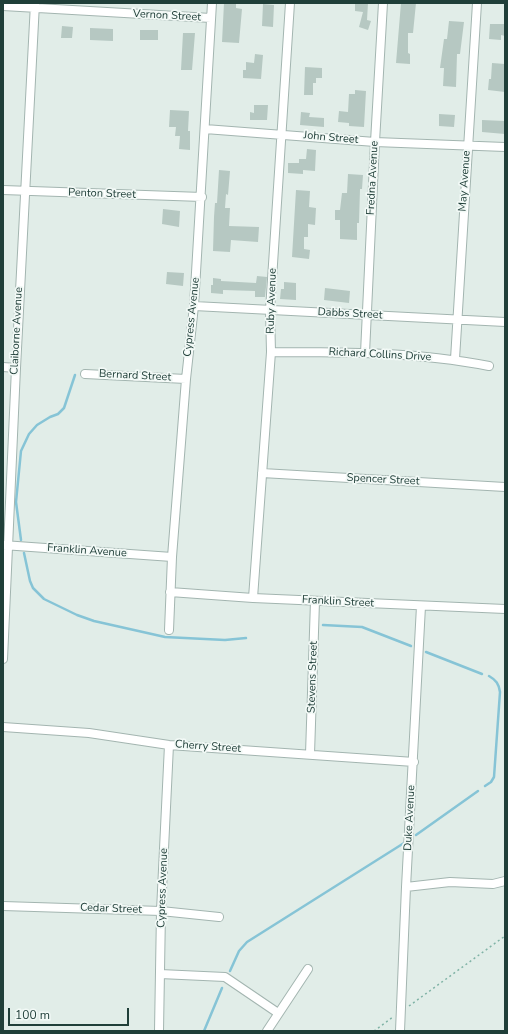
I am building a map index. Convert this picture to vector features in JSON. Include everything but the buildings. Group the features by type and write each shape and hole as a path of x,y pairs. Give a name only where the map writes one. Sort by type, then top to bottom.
{"street":[{"name":"Cypress Avenue","path":"169,630 172,557 202,197 212,3"},
{"name":"Ruby Avenue","path":"253,598 271,352 270,310 290,3"},
{"name":"Fredna Avenue","path":"365,352 383,3"},
{"name":"May Avenue","path":"455,359 456,320 477,3"},
{"name":"Vernon Street","path":"3,6 35,5 211,18"},
{"name":"Claiborne Avenue","path":"3,659 5,545 35,5"},
{"name":"John Street","path":"205,129 375,142 505,147"},
{"name":"Penton Street","path":"3,190 202,197"},
{"name":"Dabbs Street","path":"194,306 505,322"},
{"name":"Richard Collins Drive","path":"271,352 365,352 455,359 489,366"},
{"path":"3,367 16,368"},
{"name":"Bernard Street","path":"85,374 186,379"},
{"name":"Spencer Street","path":"262,473 505,487"},
{"name":"Franklin Avenue","path":"5,545 172,557"},
{"name":"Franklin Street","path":"170,592 253,598 505,609"},
{"name":"Stevens Street","path":"310,754 315,601"},
{"name":"Duke Avenue","path":"400,1031 421,606"},
{"name":"Cherry Street","path":"3,727 89,733 169,745 414,762"},
{"name":"Cypress Avenue","path":"159,1031 169,745"},
{"path":"406,887 438,882 493,884 505,881"},
{"name":"Cedar Street","path":"3,906 162,911 219,917"},
{"path":"267,1031 308,969"},
{"path":"160,974 225,978 278,1013"}],"path":[{"path":"374,1031 505,936"}],"waterway":[{"path":"21,540 16,502 21,451 29,434 37,425 58,414 64,408 75,375"},
{"path":"24,553 33,588 44,599 77,615 94,621 165,637 225,640 246,638"},
{"path":"323,625 362,627 411,646"},
{"path":"426,652 482,674"},
{"path":"485,786 491,782 494,777 500,692 497,682 489,676"},
{"path":"416,835 478,791"},
{"path":"230,971 239,951 247,942 404,843"},
{"path":"204,1031 222,988"}]}
